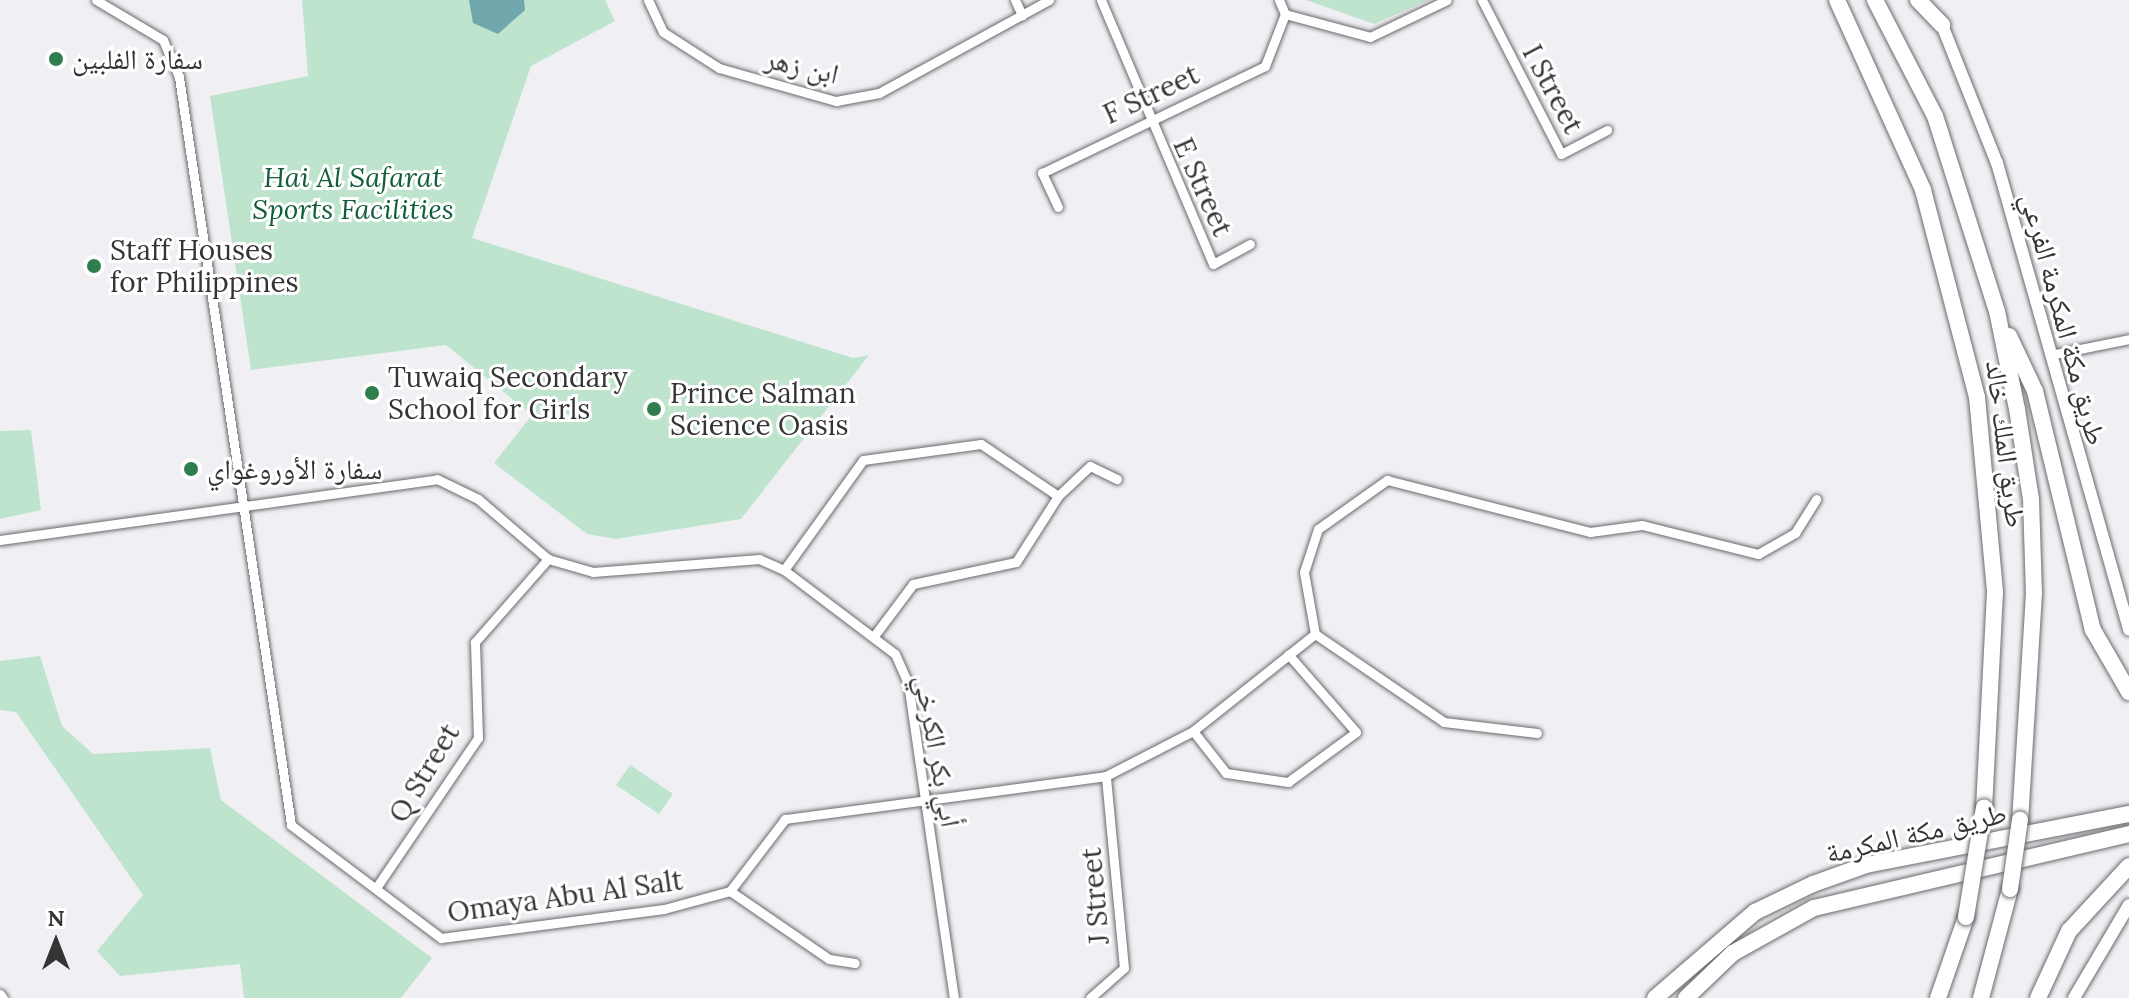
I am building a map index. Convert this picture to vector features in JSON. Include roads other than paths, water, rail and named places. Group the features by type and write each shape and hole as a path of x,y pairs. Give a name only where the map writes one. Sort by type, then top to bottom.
{"highway":[{"name":"طريق الملك خالد","path":"1837,0 1923,190 1977,397 1995,592 1984,807 1966,917 1938,998"},
{"name":"طريق الملك خالد","path":"1875,0 1935,116 1997,311 2031,499 2033,678 2020,820 2010,889 1981,998"},
{"path":"1918,0 1942,25"},
{"path":"1997,311 2035,391 2093,630 2129,692"},
{"name":"طريق مكة المكرمة","path":"1655,998 1755,912 1813,884 1866,865 2129,814"},
{"name":"طريق مكة المكرمة","path":"1686,998 1733,953 1814,908 2129,834"},
{"path":"2038,998 2069,931 2129,866"}],"street":[{"name":"Omaya Abu Al Salt","path":"96,0 163,40 179,77 239,503 291,825 378,885 441,938 664,909 730,891"},
{"name":"ابن زهر","path":"648,0 663,32 719,68 836,101 879,93 1049,0"},
{"path":"1015,0 1022,15"},
{"name":"E Street","path":"1101,0 1213,264 1250,244"},
{"path":"1279,0 1285,14 1370,37 1447,0"},
{"name":"I Street","path":"1482,0 1561,154 1607,130"},
{"name":"F Street","path":"1058,207 1042,173 1149,118 1265,66 1285,14"},
{"name":"طريق مكة المكرمة الفرعي","path":"1942,25 1997,163 2129,630"},
{"path":"2050,355 2129,339"},
{"path":"784,570 863,460 981,444 1058,496"},
{"path":"874,636 913,584 1016,562 1058,496 1090,466 1117,479"},
{"name":"أبي بكر الكرخي","path":"0,540 239,503 437,479 478,499 548,559 593,572 759,559 784,570 895,654 908,683 954,998"},
{"path":"1537,733 1444,722 1315,634 1304,572 1318,529 1387,480 1590,532 1642,525 1758,554 1795,533 1816,499"},
{"name":"Q Street","path":"378,885 478,738 475,642 548,559"},
{"path":"855,963 829,959 730,891 785,819 1106,776 1193,731 1315,634"},
{"path":"1193,731 1226,773 1288,782 1356,732 1288,654"},
{"name":"J Street","path":"1090,998 1124,968 1106,776"},
{"path":"2074,998 2129,905"}],"water":[{"path":"469,0 524,0 525,10 498,34 473,23"}],"place":[{"name":"سفارة الفلبين","path":"56,59"},
{"name":"Staff Houses for Philippines","path":"94,266"},
{"name":"Tuwaiq Secondary School for Girls","path":"372,393"},
{"name":"Prince Salman Science Oasis","path":"654,409"},
{"name":"سفارة الأوروغواي","path":"191,469"}],"park label":[{"name":"Hai Al Safarat Sports Facilities","path":"353,193"}]}
